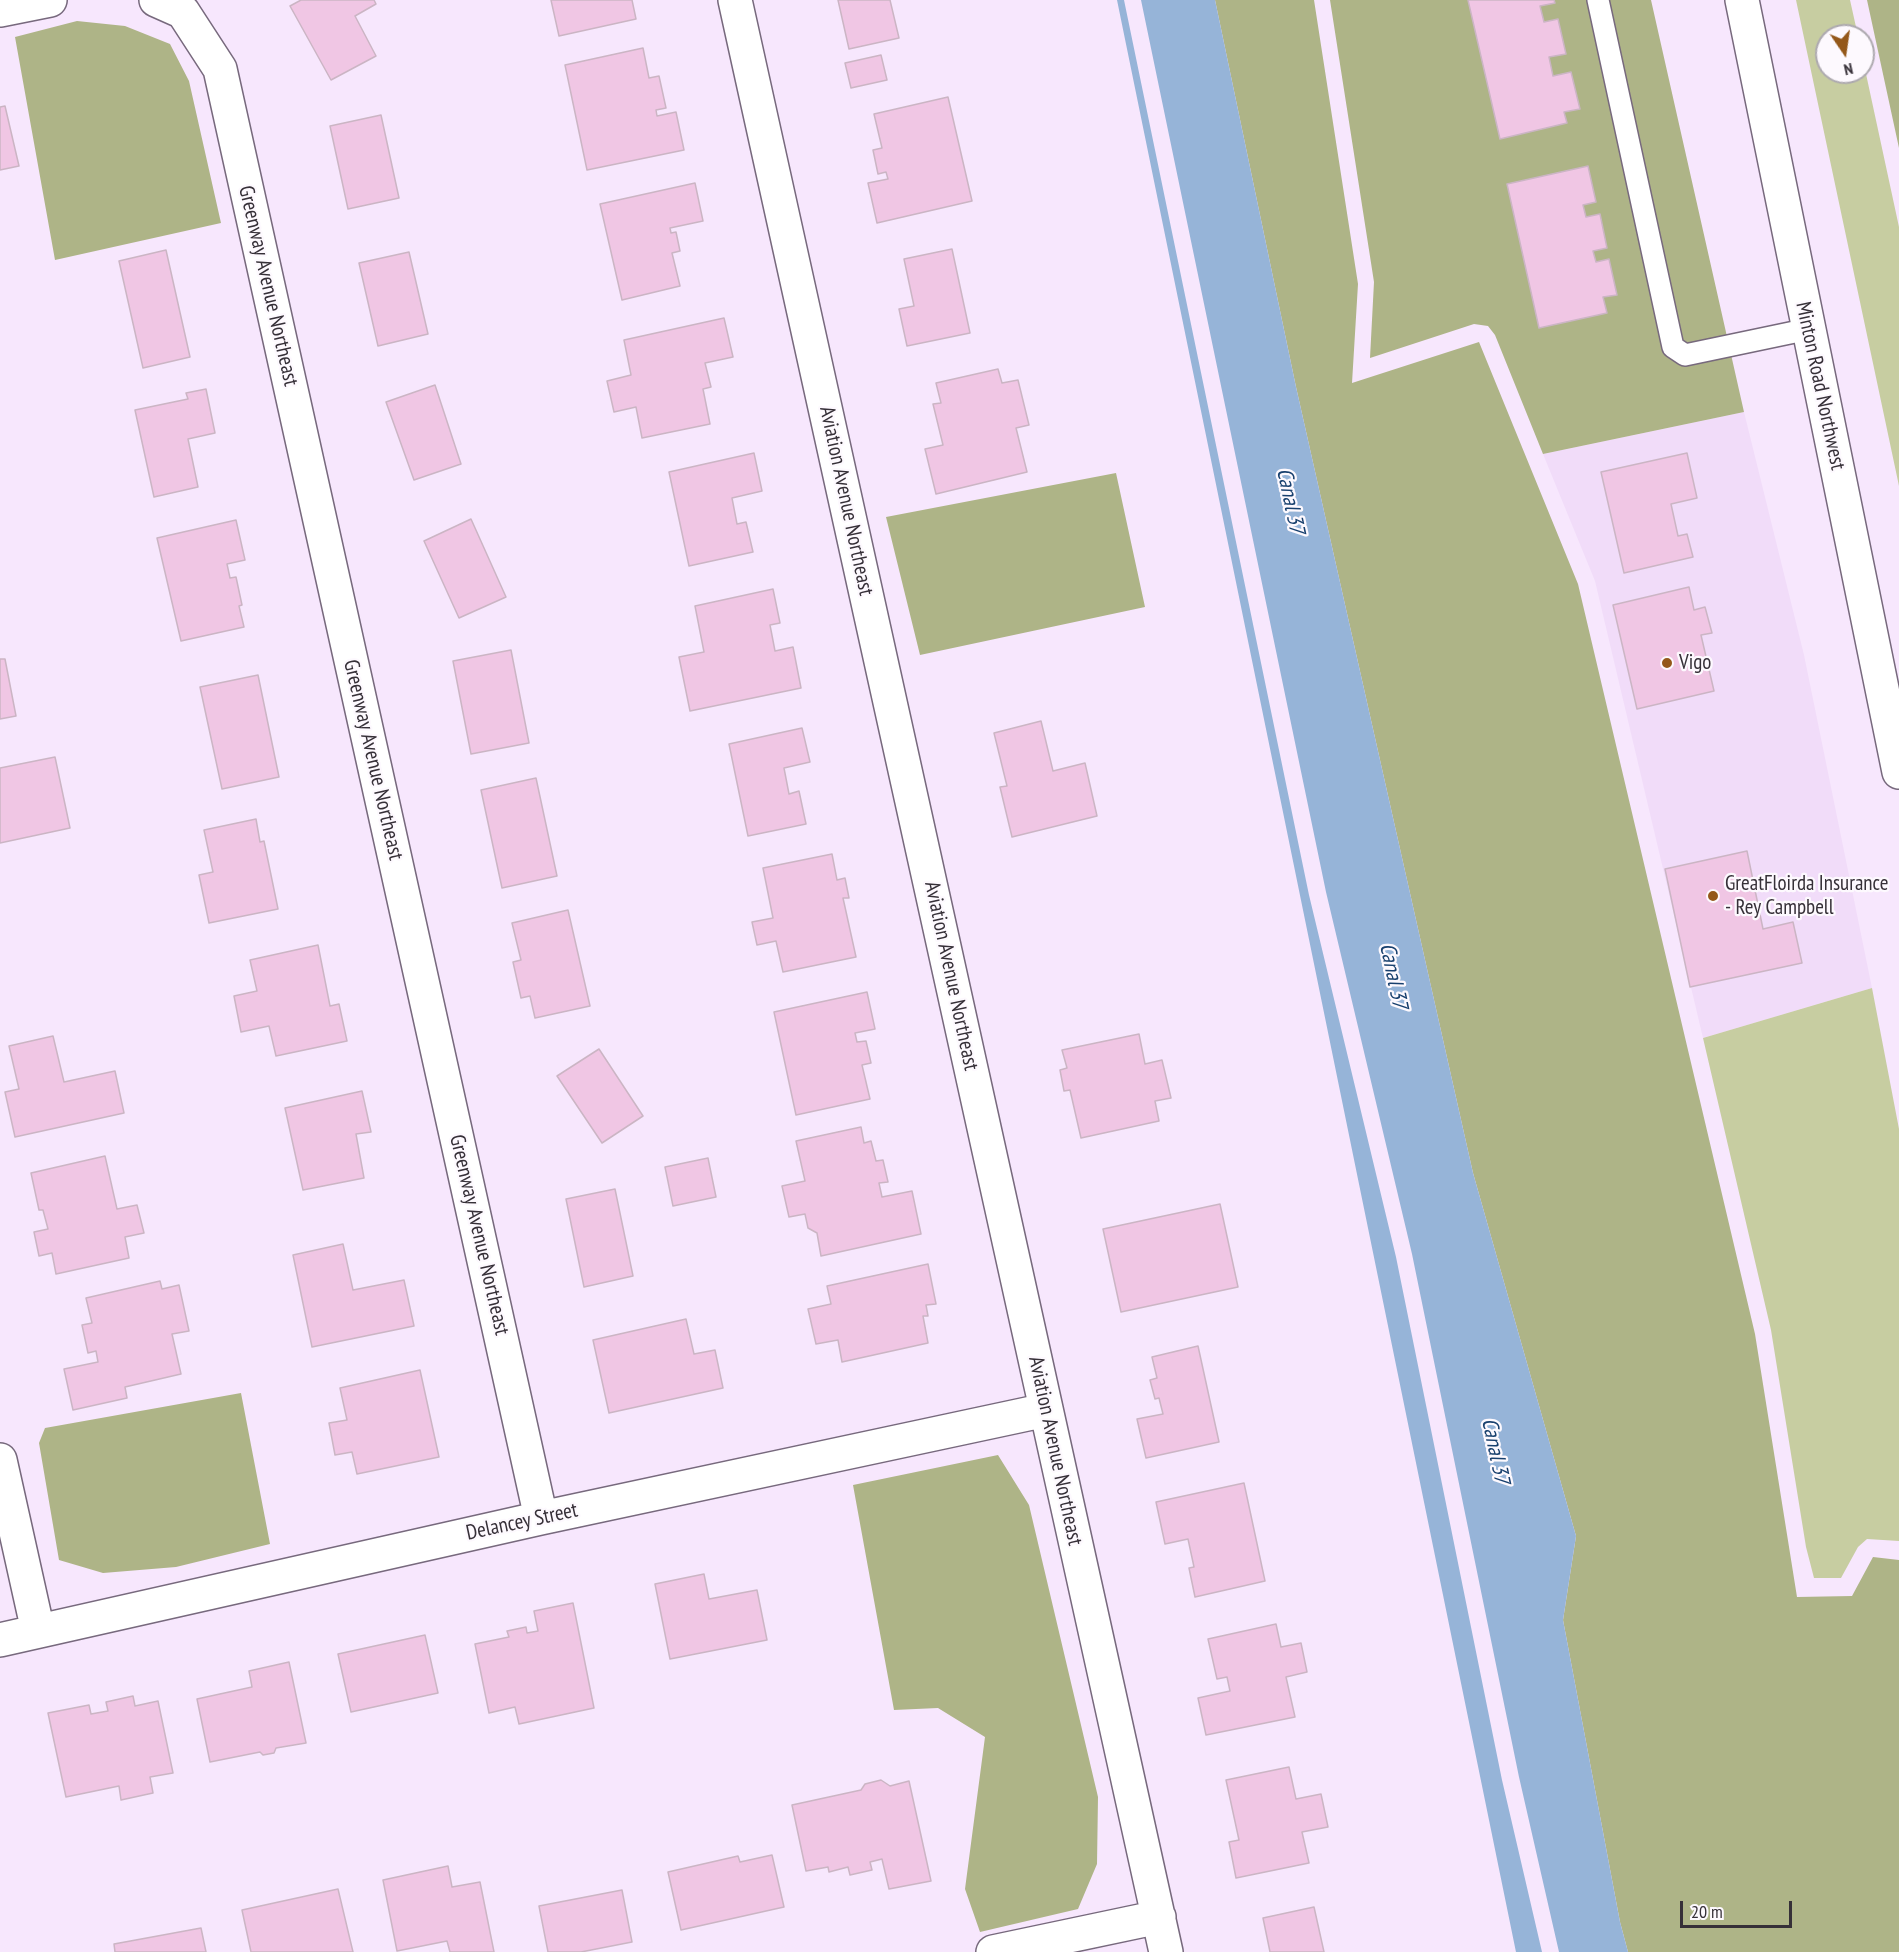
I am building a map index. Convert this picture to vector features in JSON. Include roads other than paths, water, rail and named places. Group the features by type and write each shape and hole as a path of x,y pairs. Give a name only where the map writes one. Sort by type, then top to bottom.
{"street":[{"path":"0,10 50,0"},
{"name":"Aviation Avenue Northeast","path":"735,0 1166,1952"},
{"name":"Minton Road Northwest","path":"1742,0 1899,772"},
{"name":"Greenway Avenue Northeast","path":"170,6 220,69 541,1518"},
{"name":"Delancey Street","path":"0,1640 541,1518 1046,1410"},
{"path":"0,1460 38,1631"},
{"path":"993,1952 1158,1917"}],"lane":[{"path":"1598,0 1673,347 1685,355 1809,329"}],"water":[{"path":"1117,0 1124,0 1309,895 1396,1257 1502,1780 1542,1952 1516,1952"},
{"name":"Canal 37","path":"1141,0 1215,0 1296,387 1473,1173 1576,1536 1563,1620 1620,1922 1628,1952 1559,1952 1519,1777 1412,1254 1326,892"}],"place":[{"name":"Vigo","path":"1667,663"},
{"name":"GreatFloirda Insurance - Rey Campbell","path":"1713,896"}]}
